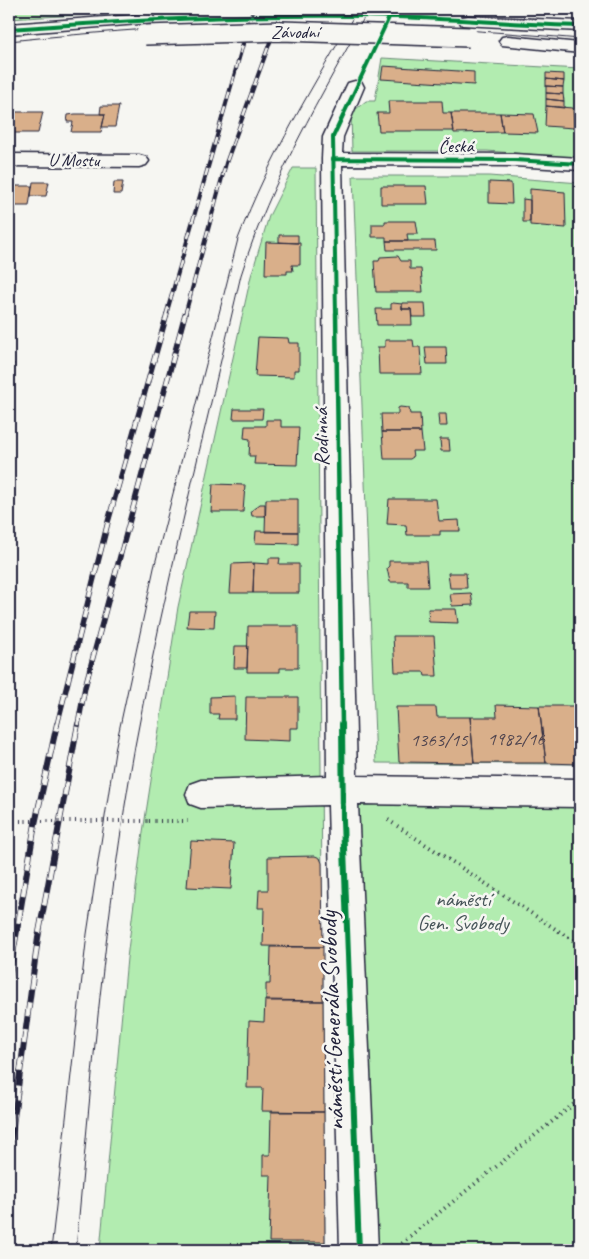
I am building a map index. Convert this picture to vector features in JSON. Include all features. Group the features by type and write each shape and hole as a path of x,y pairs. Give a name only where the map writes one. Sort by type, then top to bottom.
{"street":[{"name":"Závodní","path":"9,29 145,27 281,31 580,26"},
{"name":"Závodní","path":"66,43 145,27"},
{"name":"Závodní","path":"469,29 580,48"},
{"name":"Rodinná","path":"343,790 332,159 333,137 355,87"},
{"name":"Česká","path":"332,159 514,160 580,164"},
{"name":"U Mostu","path":"9,160 139,162"},
{"path":"199,808 343,790 580,793"},
{"name":"náměstí Generála Svobody","path":"343,790 359,1250"}],"path":[{"path":"9,821 149,821 199,808"},
{"path":"384,817 580,945"},
{"path":"393,1250 580,1099"}],"green space":[{"path":"9,9 181,9 9,19"},
{"path":"382,58 580,69 580,158 487,151 352,151 351,113 366,101 375,101"},
{"path":"293,168 316,168 325,1250 100,1250 127,958 143,832 178,607 251,276 269,216"},
{"path":"353,176 489,176 580,183 580,764 376,763"},
{"name":"náměstí Gen. Svobody","path":"343,790 580,793 580,1250 359,1250"}],"building":[{"path":"383,66 474,72 474,85 381,79"},
{"path":"546,73 564,74 564,81 546,79"},
{"path":"546,79 564,81 563,87 546,86"},
{"path":"546,86 563,87 563,94 546,93"},
{"path":"546,93 563,94 564,101 546,99"},
{"path":"546,99 564,101 564,108 546,106"},
{"path":"388,101 442,101 443,113 451,113 454,131 379,131 377,113 389,113"},
{"path":"9,103 15,103 11,117 9,117"},
{"path":"101,106 119,106 115,127 102,127 105,114 100,114"},
{"path":"546,106 573,108 574,128 545,126"},
{"path":"12,112 43,112 38,133 9,133 9,117 11,117"},
{"path":"451,113 500,113 503,132 454,133"},
{"path":"500,113 534,114 538,133 503,132"},
{"path":"105,114 101,132 71,132 73,122 67,122 68,115"},
{"path":"33,182 49,182 46,196 31,196"},
{"path":"114,182 123,182 121,194 113,194"},
{"path":"489,182 511,183 512,204 489,203"},
{"path":"9,186 32,186 29,206 9,206"},
{"path":"381,186 426,186 428,204 381,204"},
{"path":"530,189 565,192 566,228 530,225"},
{"path":"523,199 530,200 530,222 523,222"},
{"path":"385,221 416,221 418,234 407,234 408,241 386,241 386,237 372,237 372,224 385,224"},
{"path":"279,235 298,235 298,243 279,242"},
{"path":"386,241 435,241 436,250 387,250"},
{"path":"266,242 300,243 300,265 292,265 293,271 287,271 287,274 265,274"},
{"path":"398,256 401,261 410,261 410,269 421,269 423,292 376,292 374,261 379,261 380,257"},
{"path":"402,303 425,303 426,317 412,317 411,309 402,309"},
{"path":"391,304 402,304 402,309 411,309 412,325 377,325 376,309 391,309"},
{"path":"258,337 288,338 289,343 299,343 299,370 294,370 294,377 255,376"},
{"path":"385,340 413,340 414,347 420,347 422,374 379,374 378,347 385,347"},
{"path":"425,347 446,347 447,364 427,364"},
{"path":"9,363 14,363 11,380 9,380"},
{"path":"398,408 409,408 410,414 420,414 421,432 382,432 381,414 398,414"},
{"path":"234,409 263,409 262,419 233,419"},
{"path":"438,414 446,414 447,426 439,426"},
{"path":"266,420 281,420 281,427 299,427 297,465 254,464 255,456 249,456 250,439 244,438 245,426 266,426"},
{"path":"382,432 421,432 423,451 412,451 413,457 410,459 384,459"},
{"path":"440,439 449,439 450,451 441,451"},
{"path":"213,484 245,485 243,512 211,512"},
{"path":"266,499 298,499 298,532 265,532"},
{"path":"389,499 436,499 439,521 459,520 460,531 440,531 440,535 407,535 406,525 387,524"},
{"path":"260,504 265,504 265,516 252,516 251,511"},
{"path":"256,531 298,532 298,544 255,543"},
{"path":"269,558 280,558 279,564 299,564 299,593 253,593 254,563 269,564"},
{"path":"389,561 426,561 428,587 408,587 408,582 390,582 387,568"},
{"path":"254,563 253,593 230,593 232,564"},
{"path":"448,573 466,573 467,588 450,588"},
{"path":"471,593 473,605 452,606 450,594"},
{"path":"428,609 456,609 458,623 429,622"},
{"path":"189,611 215,611 214,628 187,627"},
{"path":"248,626 298,626 298,668 280,668 280,672 247,672"},
{"path":"393,636 434,636 437,676 425,676 424,672 395,672"},
{"path":"235,646 248,646 247,668 234,668"},
{"path":"235,696 235,719 218,719 219,714 210,714 210,697"},
{"path":"246,697 298,697 298,728 290,728 290,741 245,739"},
{"path":"496,705 539,706 546,763 474,763 470,717 497,717"},
{"path":"539,706 580,706 580,764 546,763"},
{"path":"396,707 436,707 437,717 470,717 474,763 399,762"},
{"path":"191,841 234,843 231,889 187,887"},
{"path":"315,856 320,858 322,863 323,947 263,946 264,908 258,908 259,890 268,890 268,857"},
{"path":"271,947 323,947 323,1001 266,1001 266,984 270,984"},
{"path":"265,1000 323,1001 324,1112 262,1111 263,1088 247,1088 249,1021 264,1022"},
{"path":"271,1112 324,1112 325,1242 269,1242 271,1175 263,1175 263,1155 270,1155"}],"tram line":[{"path":"349,25 358,9"},
{"path":"360,25 369,9"},
{"path":"9,41 207,26 274,24 349,25"},
{"path":"51,1250 87,934 116,745 154,568 238,239 278,150 349,25"},
{"path":"349,25 360,25"},
{"path":"76,1250 100,998 124,809 146,687 185,510 241,275 253,240 298,139 360,25"},
{"path":"360,25 427,28 580,39"}],"railway":[{"path":"166,315 253,9"},
{"path":"185,315 226,163 282,9"},
{"path":"57,725 108,522 167,314"},
{"path":"78,725 85,687 185,314"},
{"path":"9,978 35,824 57,724"},
{"path":"9,1155 38,938 78,724"}],"cycle path":[{"path":"359,1250 343,821 333,137 393,9"},
{"path":"9,29 109,22 260,16 410,17 580,26"},
{"path":"332,159 514,160 580,164"}]}
